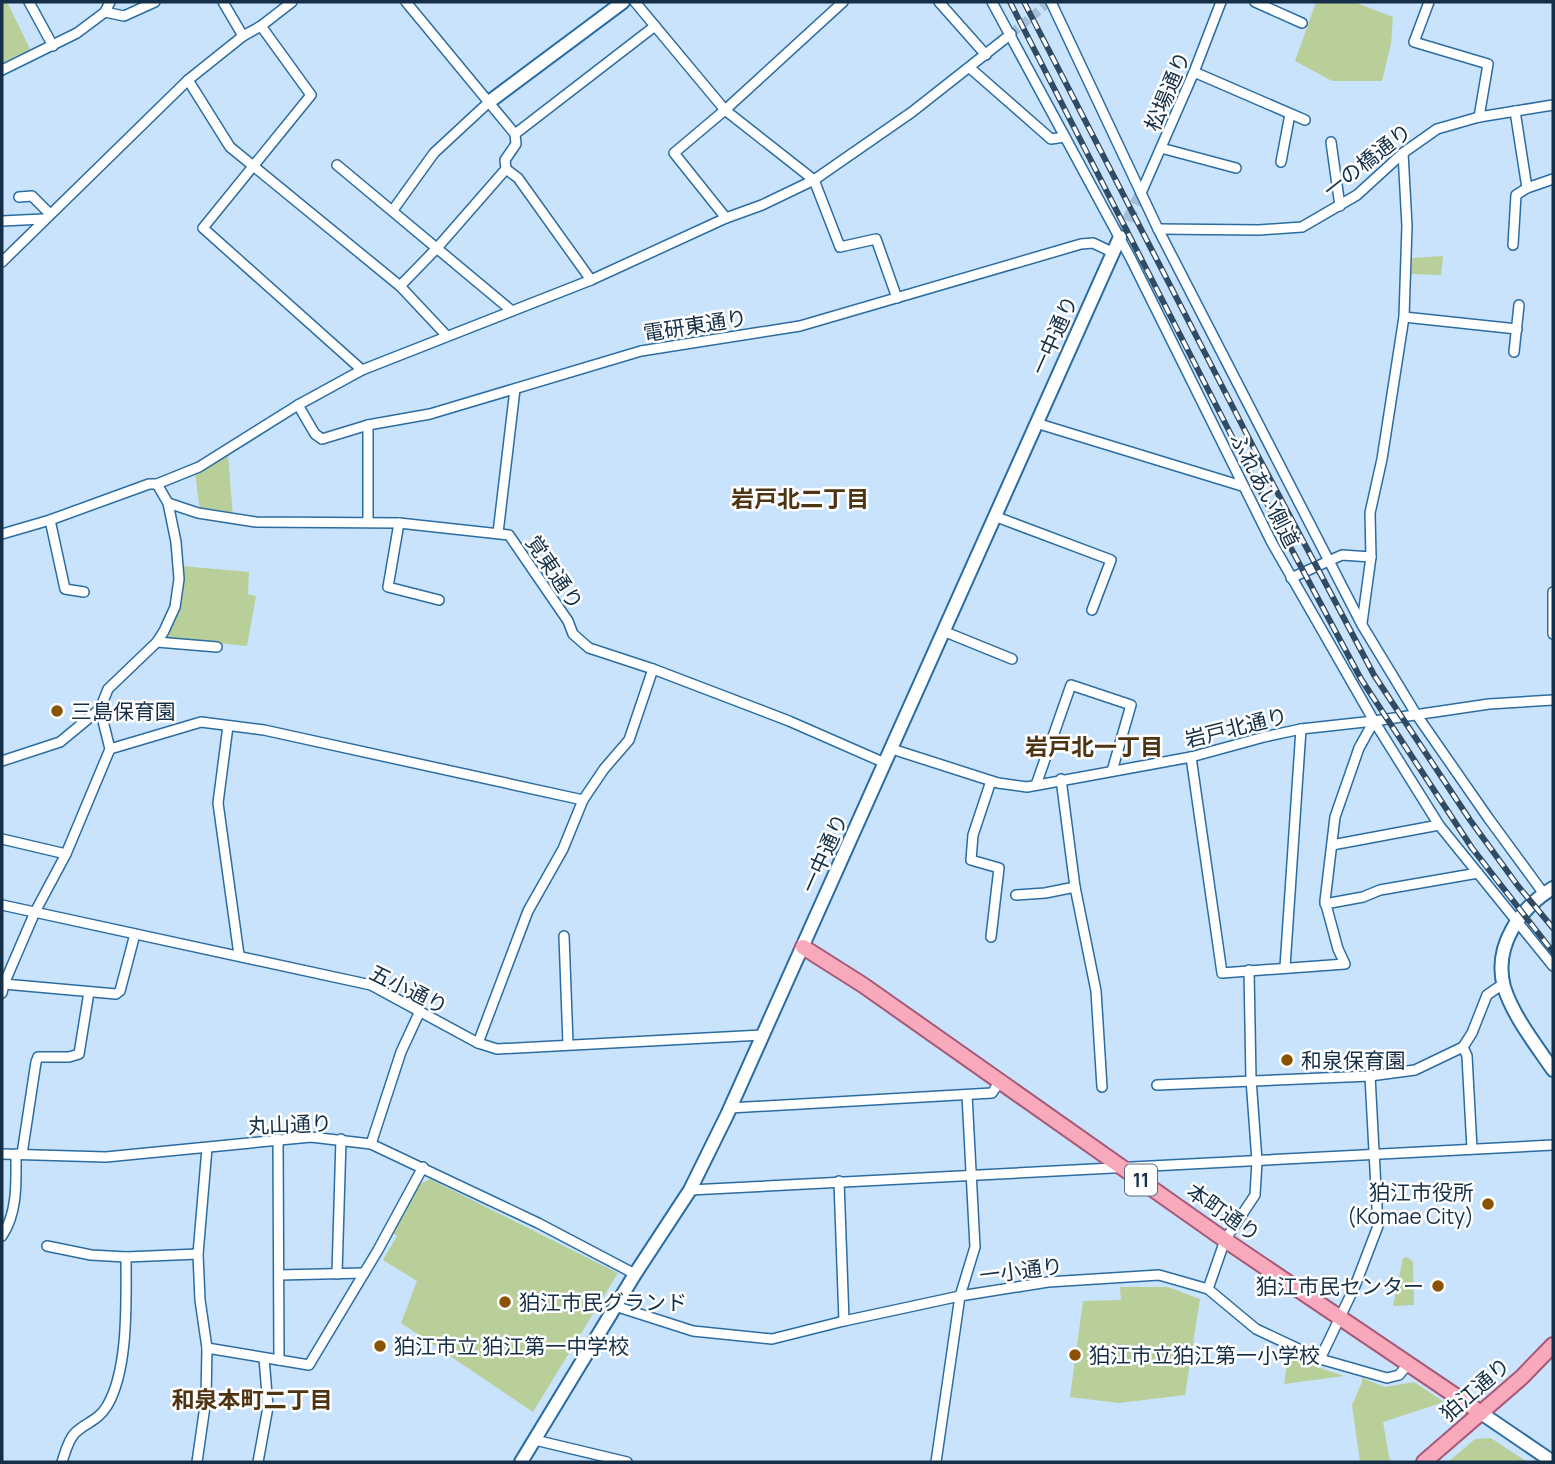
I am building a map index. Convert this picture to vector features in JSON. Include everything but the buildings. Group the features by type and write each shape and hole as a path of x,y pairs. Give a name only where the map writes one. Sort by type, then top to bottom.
{"main road":[{"name":"本町通り","path":"803,947 863,985 1226,1240 1481,1413"},
{"name":"狛江通り","path":"1424,1462 1553,1345"}],"street":[{"path":"29,2 53,46"},
{"path":"2,70 77,33 105,12 110,2"},
{"path":"105,12 124,16 155,2"},
{"path":"223,2 243,36"},
{"path":"2,262 46,216 188,80 243,36 292,2"},
{"path":"406,2 515,134 516,144 505,160 506,169 518,178 590,280"},
{"path":"393,209 434,153 489,102 623,2"},
{"path":"635,2 725,110 814,180 840,247 876,239 897,298"},
{"path":"939,2 986,55"},
{"name":"ふれあい側道","path":"992,2 1119,237 1242,486 1374,721 1439,825 1553,966"},
{"name":"ふれあい側道","path":"1051,2 1158,229 1362,625 1416,714 1489,819 1548,891"},
{"name":"松場通り","path":"1141,193 1222,2"},
{"path":"1255,2 1302,23"},
{"path":"1429,2 1414,42 1488,64 1479,117"},
{"path":"726,218 674,153 725,110 837,3"},
{"path":"261,26 312,95 203,228 362,370"},
{"path":"515,134 656,26"},
{"path":"2,534 50,520 149,484 157,484 199,467 298,405 362,370 590,280 814,180 912,112 1011,34"},
{"path":"970,68 1051,139 1065,136"},
{"path":"1194,72 1305,120"},
{"path":"188,80 230,147 400,286 446,335"},
{"name":"一の橋通り","path":"1158,229 1259,230 1302,226 1357,195 1403,153 1437,129 1479,117 1553,105"},
{"path":"1515,111 1527,188"},
{"path":"1281,162 1290,114"},
{"path":"1331,142 1340,206"},
{"path":"1161,148 1236,168"},
{"path":"1362,625 1371,557 1370,513 1382,459 1404,317 1407,226 1403,153"},
{"path":"337,164 512,311"},
{"path":"400,286 438,248 506,169"},
{"path":"1513,245 1516,195 1553,179"},
{"path":"19,197 32,196 46,216"},
{"path":"2,221 46,216"},
{"name":"一中通り","path":"521,1462 615,1306 690,1190 803,947 1119,237"},
{"name":"電研東通り","path":"298,405 315,433 322,439 368,425 430,414 641,351 800,326 1087,242 1112,252"},
{"path":"1514,352 1519,305"},
{"path":"1404,317 1517,329"},
{"path":"498,533 515,389"},
{"path":"1036,423 1242,486"},
{"path":"368,425 368,523"},
{"path":"2,761 60,742 100,709 108,689 157,642 174,607 179,579 176,542 168,503 157,484"},
{"name":"覚東通り","path":"168,503 198,513 256,522 398,523 509,535 568,621 573,634 589,648 653,668 789,720 885,763"},
{"path":"994,516 1111,560 1092,611"},
{"path":"50,520 65,589 84,592"},
{"path":"398,523 388,587 439,600"},
{"path":"1292,578 1342,555 1371,557"},
{"path":"1553,592 1553,634"},
{"path":"943,631 1012,659"},
{"path":"157,642 217,647"},
{"path":"478,1043 528,911 563,849 583,800 604,769 629,740 653,668"},
{"path":"1036,785 1070,685 1131,705 1112,771"},
{"name":"岩戸北通り","path":"892,749 990,781 1027,787 1191,757 1301,729 1489,704 1553,700"},
{"path":"100,709 110,749 66,854 35,912 3,988 117,994 135,934"},
{"path":"1191,757 1222,973 1345,964 1325,904 1335,817 1359,748 1374,721"},
{"path":"110,749 201,722 264,730 583,800"},
{"path":"228,726 218,803 239,955"},
{"path":"1285,967 1301,729"},
{"path":"1061,779 1075,887 1096,991 1102,1087"},
{"path":"990,781 973,835 971,860 999,867 999,897 991,937"},
{"path":"1332,845 1439,825"},
{"path":"2,839 66,854"},
{"path":"1325,904 1363,897 1380,890 1478,873"},
{"path":"1016,895 1075,887"},
{"path":"1548,891 1515,921 1502,959 1503,984 1521,1020 1553,1070"},
{"name":"五小通り","path":"2,905 371,985 478,1043 498,1049 762,1035"},
{"path":"564,936 568,1044"},
{"path":"1208,1289 1226,1240 1255,1195 1257,1161 1251,1079 1249,971"},
{"path":"1157,1084 1370,1076 1415,1070 1463,1047 1472,1033 1486,995 1503,984"},
{"path":"2,1236 12,1217 19,1154 36,1062 38,1058 79,1054 89,992"},
{"path":"371,1144 401,1052 420,1011"},
{"path":"1463,1047 1467,1056 1472,1149"},
{"path":"1321,1359 1355,1286 1378,1226 1370,1076"},
{"path":"730,1108 992,1093 1000,1082"},
{"path":"936,1462 960,1296 975,1247 967,1095"},
{"name":"丸山通り","path":"2,1154 106,1157 312,1137 371,1144 538,1223 635,1274"},
{"path":"278,1139 279,1360"},
{"path":"337,1274 341,1139"},
{"path":"690,1190 1553,1144"},
{"path":"197,1462 206,1399 207,1348 200,1300 198,1254 207,1148"},
{"path":"207,1348 309,1365 423,1167"},
{"path":"839,1181 844,1321"},
{"path":"47,1246 91,1255 126,1257 198,1254"},
{"path":"62,1462 73,1436 94,1421 106,1408 115,1390 121,1365 126,1257"},
{"path":"279,1275 364,1273"},
{"name":"一小通り","path":"615,1306 693,1332 772,1339 960,1296 1048,1282 1158,1275 1208,1289 1256,1329 1321,1359 1387,1378 1399,1375 1409,1363"},
{"path":"258,1462 268,1407 264,1358"},
{"name":"本町通り","path":"1481,1413 1553,1462"},
{"path":"535,1440 626,1462"}],"green space":[{"path":"2,2 7,2 30,49 2,63"},
{"path":"1316,2 1354,2 1393,17 1391,44 1382,81 1332,81 1295,61"},
{"path":"1443,256 1441,275 1411,274 1412,258"},
{"path":"228,455 233,517 200,512 195,472"},
{"path":"182,566 249,572 248,594 256,596 247,646 164,638 183,591"},
{"name":"狛江市民グランド","path":"430,1179 618,1273 533,1412 401,1323 417,1281 383,1260 397,1236 393,1233 418,1185"},
{"path":"1407,1257 1413,1262 1414,1305 1393,1306 1403,1258"},
{"path":"1120,1287 1168,1287 1200,1299 1185,1395 1119,1403 1070,1397 1083,1301 1121,1300"},
{"path":"1288,1357 1344,1376 1284,1384"},
{"path":"1362,1378 1385,1387 1414,1382 1444,1402 1383,1422 1390,1462 1360,1462 1352,1405"},
{"path":"1491,1438 1527,1462 1448,1462 1475,1439"}],"tunnel":[{"path":"1011,34 1049,2"},
{"path":"1120,237 1141,193"}],"railway":[{"path":"1010,2 1246,464 1361,679 1472,848 1553,952"},
{"path":"1024,2 1374,675 1470,820 1518,886 1553,928"}],"place":[{"name":"三島保育園","path":"57,711"},
{"name":"和泉保育園","path":"1287,1060"},
{"name":"狛江市役所 (Komae City)","path":"1488,1204"},
{"name":"狛江市民センター","path":"1438,1286"},
{"name":"狛江市民グランド","path":"505,1302"},
{"name":"狛江市立 狛江第一中学校","path":"380,1346"},
{"name":"狛江市立狛江第一小学校","path":"1075,1355"}],"district":[{"name":"岩戸北二丁目","path":"800,498"},
{"name":"岩戸北一丁目","path":"1094,746"},
{"name":"和泉本町二丁目","path":"252,1399"}]}
